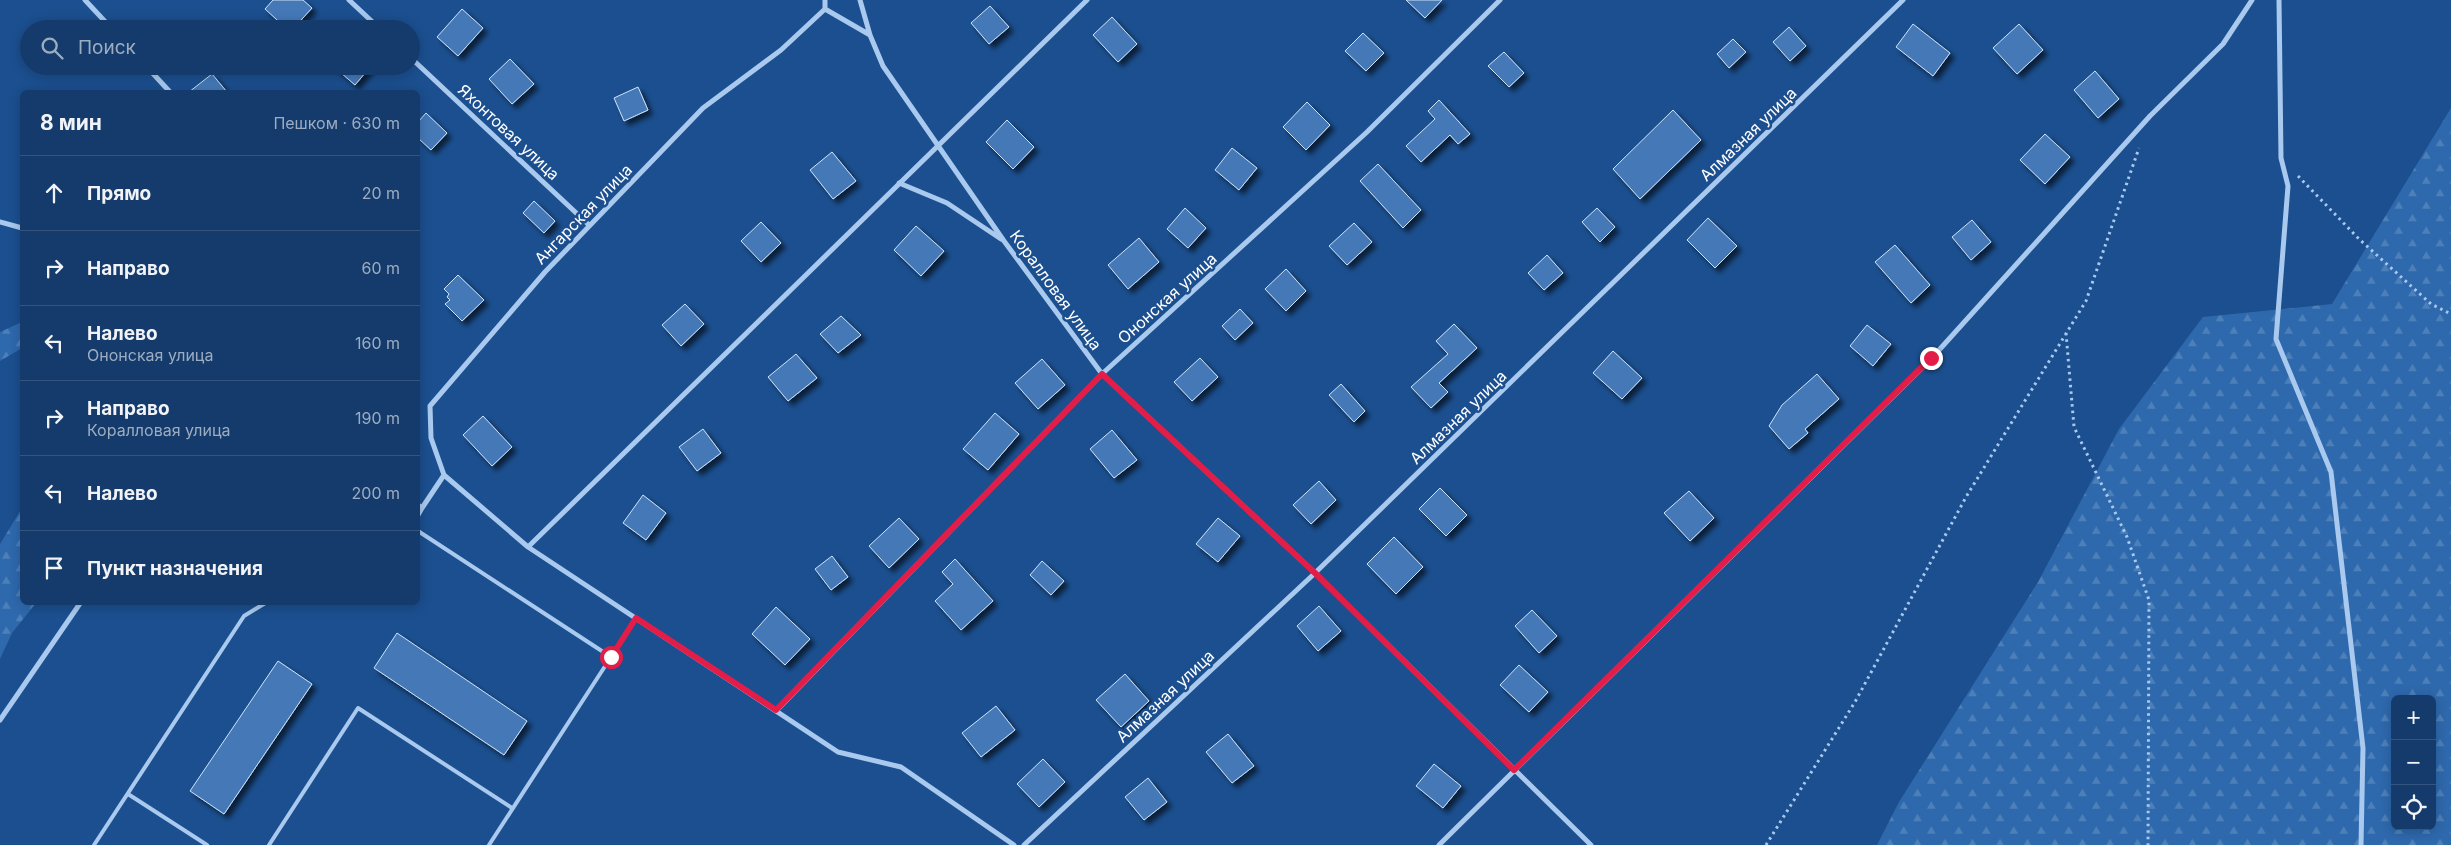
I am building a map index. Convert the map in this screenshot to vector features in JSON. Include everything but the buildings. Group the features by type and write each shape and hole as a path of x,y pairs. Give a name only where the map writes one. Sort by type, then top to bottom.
{"street":[{"path":"85,0 104,20"},
{"path":"349,0 370,20"},
{"path":"825,0 825,9 870,35"},
{"name":"Коралловая улица","path":"860,0 870,35 883,66 1004,241 1102,374 1315,573 1591,845"},
{"path":"528,547 1087,0"},
{"name":"Ононская улица","path":"776,710 1102,374 1367,132 1500,0"},
{"name":"Алмазная улица","path":"1024,845 1315,573 1903,0"},
{"path":"1439,845 1931,358 2150,116 2223,44 2252,0"},
{"path":"2279,0 2281,158 2288,186 2276,338 2331,472 2363,748 2361,845"},
{"name":"Ангарская улица","path":"444,475 430,438 430,406 545,272 702,108 781,50 825,9"},
{"name":"Яхонтовая улица","path":"420,66 589,225"},
{"path":"154,75 168,90"},
{"path":"899,183 947,203 1004,241"},
{"path":"0,222 20,227"},
{"path":"420,506 444,475 528,547 838,752 901,768 1014,845"},
{"path":"0,720 79,605"}],"lane":[{"path":"420,532 611,657"},
{"path":"94,845 244,616 262,605"},
{"path":"489,845 636,618"},
{"path":"269,845 358,708 512,808"},
{"path":"128,794 207,845"}],"path":[{"path":"1766,845 1855,702 1966,496 2086,301 2141,144"},
{"path":"2281,158 2359,239 2431,304 2451,314"},
{"path":"2066,333 2074,427 2127,537 2149,600 2148,845"}],"green space":[{"path":"2451,108 2451,845 1877,845 1899,802 2038,582 2119,429 2203,317 2332,304"},
{"path":"20,323 20,349 0,361 0,332"},
{"path":"20,511 20,605 34,605 12,633 0,659 0,544"}],"route":[{"path":"611,657 636,618 776,710 1102,374 1315,573 1514,770 1931,358"}]}
